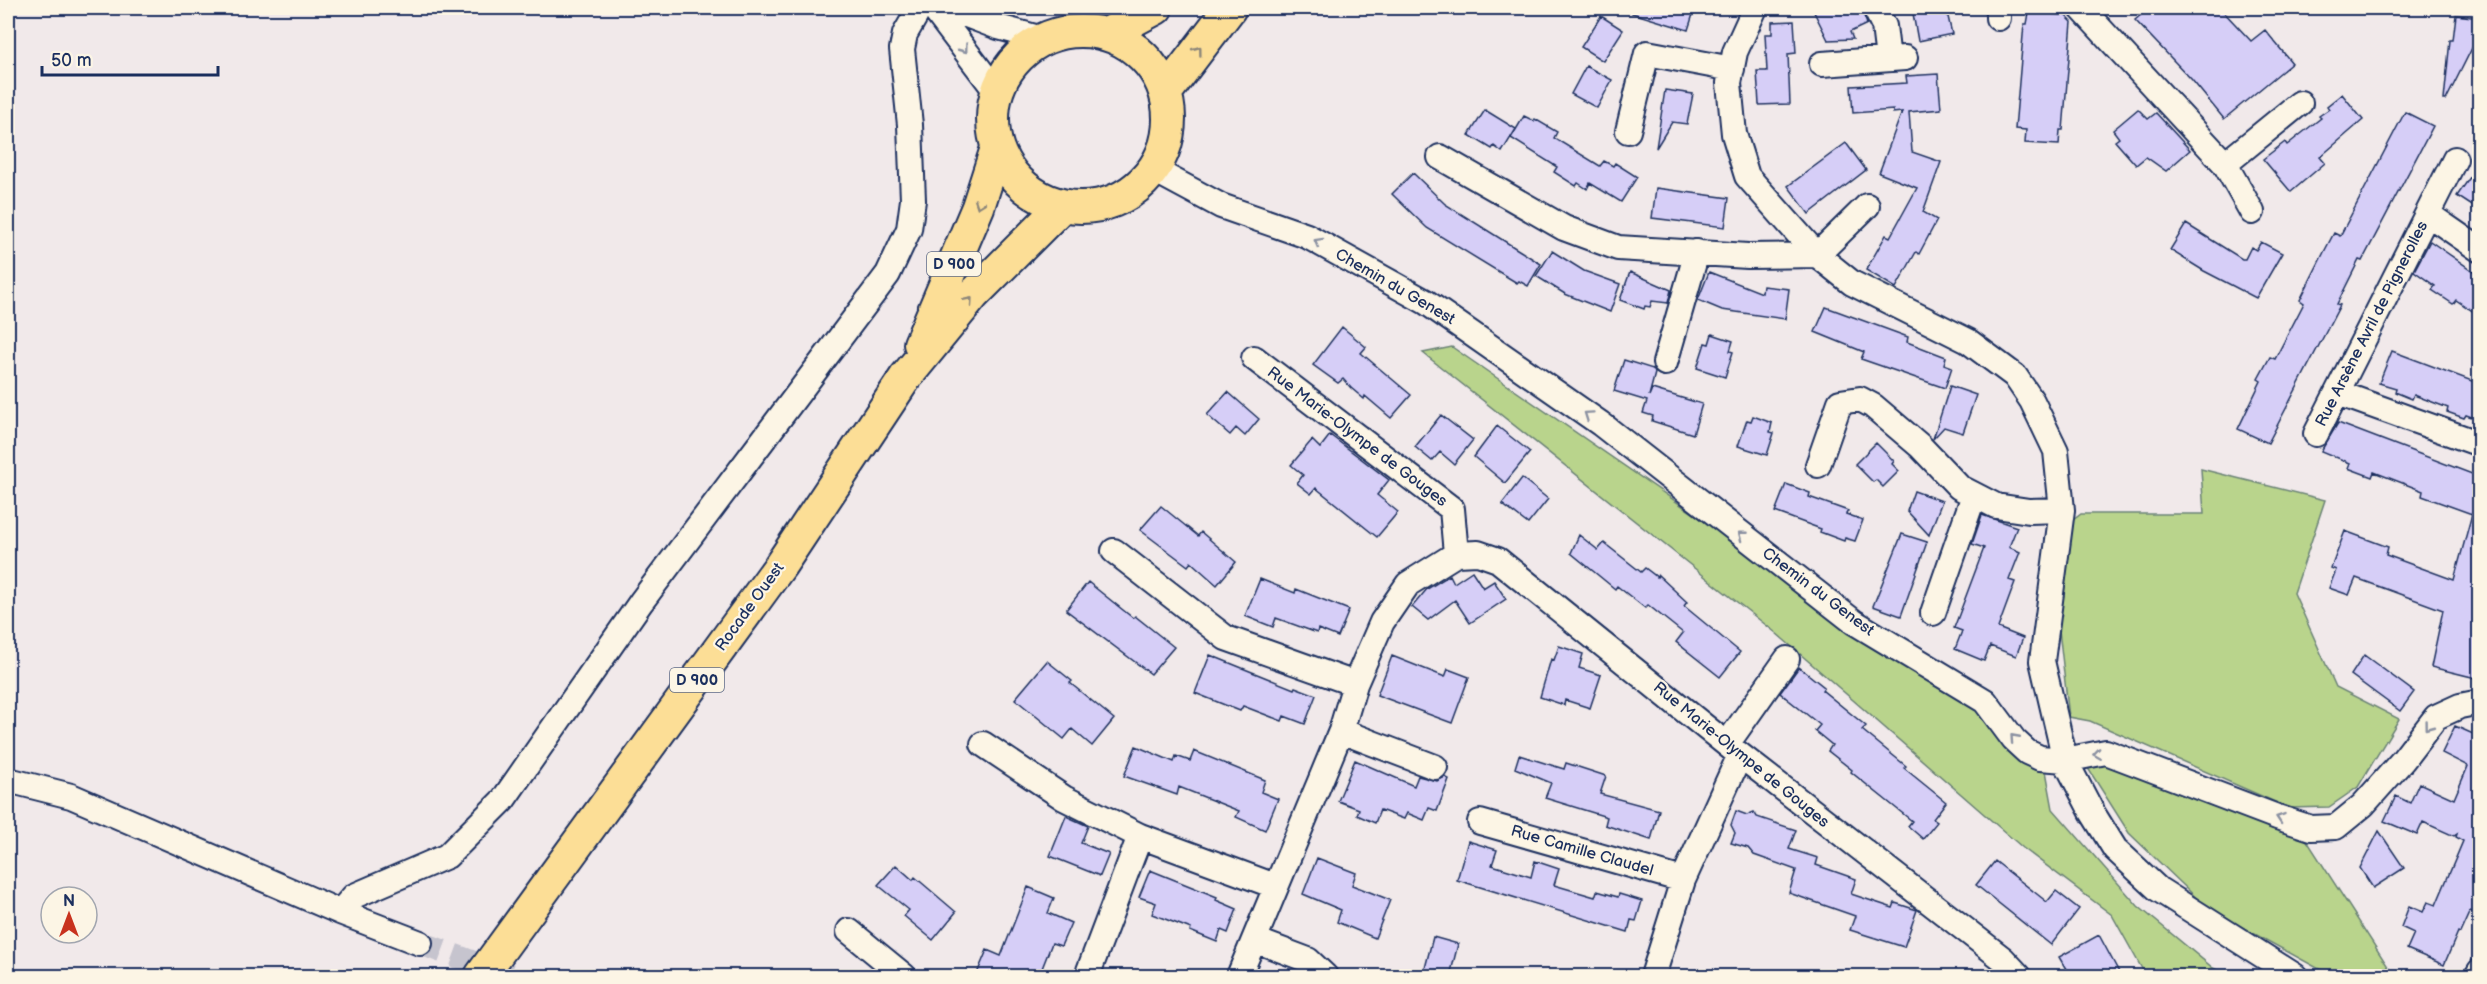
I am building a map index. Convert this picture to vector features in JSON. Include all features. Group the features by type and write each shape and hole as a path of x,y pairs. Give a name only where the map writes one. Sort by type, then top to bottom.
{"main road":[{"path":"1107,34 1156,8"},
{"path":"1166,92 1230,8"},
{"path":"1085,30 1107,34 1132,47 1153,67 1166,92 1170,119 1166,146 1154,170 1136,189 1113,202 1088,207 1062,206 1034,195 1011,175 997,148 992,120 996,91 1007,70 1023,52 1043,39 1085,30"},
{"name":"Rocade Ouest","path":"905,378 978,207 997,148"},
{"name":"Rocade Ouest","path":"481,976 780,566 905,378 973,295 1062,206"}],"street":[{"path":"340,912 354,896 447,856 504,800 640,602 888,274 909,229 913,200 910,125 902,49 905,34 920,8"},
{"path":"933,8 996,91"},
{"path":"948,8 998,27 1043,39"},
{"path":"1755,8 1735,52 1729,84 1734,134 1747,176 1817,255 1852,283 1968,341 2015,376 2032,401 2056,451 2062,510 2042,661 2065,759 2092,812 2115,849 2158,889 2295,976"},
{"path":"1822,64 1896,59 1875,8"},
{"path":"2081,8 2225,164 2252,212"},
{"path":"1628,131 1647,53 1732,69"},
{"path":"2225,164 2301,103"},
{"path":"1440,157 1564,228 1618,248 1748,256 1817,255 1867,206"},
{"name":"Rue Arsène Avril de Pignerolles","path":"2316,434 2455,159"},
{"name":"Chemin du Genest","path":"1154,170 1221,206 1307,236 1426,302 1601,424 1854,622 1984,701 2014,740 2027,752 2040,758 2065,759 2106,752 2277,817 2311,828 2336,827 2363,805 2436,717 2460,706 2480,702"},
{"name":"Rue Arsène Avril de Pignerolles","path":"2428,214 2480,250"},
{"path":"1665,363 1697,252"},
{"name":"Rue Marie-Olympe de Gouges","path":"1254,358 1452,509 1456,554 1478,553 1498,560 1733,750 2003,959 2019,976"},
{"path":"2338,393 2480,444"},
{"path":"1818,465 1840,402 1860,399 1874,406 1920,446 1959,487 1996,506 2029,511 2062,510"},
{"path":"1934,612 1974,495"},
{"path":"1114,551 1226,638 1355,684"},
{"path":"1239,976 1341,731 1355,684 1382,622 1408,584 1456,554"},
{"path":"1653,976 1683,880 1733,750 1787,659"},
{"path":"1341,731 1435,767"},
{"path":"983,744 1064,798 1140,836 1275,886"},
{"path":"8,780 71,796 340,912 420,942"},
{"name":"Rue Camille Claudel","path":"1480,822 1683,880"},
{"path":"1087,976 1140,836"},
{"path":"849,931 904,976"},
{"path":"1255,940 1308,960 1325,976"},
{"path":"2477,976 2480,971"}],"green space":[{"path":"1452,347 1971,705 2046,771 2053,809 2138,906 2213,968 2229,976 2146,976 2112,915 2023,848 1776,633 1423,353"},
{"path":"2201,469 2325,500 2294,593 2336,687 2399,719 2358,787 2329,807 2289,808 2090,721 2069,717 2059,630 2068,524 2081,514 2204,514"},
{"path":"2102,758 2306,839 2394,976 2332,976 2207,908 2129,833 2084,762"}],"building":[{"path":"1633,8 1695,8 1688,30 1632,13"},
{"path":"1812,8 1861,8 1867,24 1850,32 1853,39 1828,40"},
{"path":"1912,8 1946,8 1952,34 1918,41"},
{"path":"2149,8 2220,8 2251,41 2265,30 2292,63 2224,119 2192,80 2135,20"},
{"path":"2029,13 2065,15 2072,22 2063,130 2060,130 2059,145 2025,143 2026,130 2015,129 2024,24 2027,24"},
{"path":"2456,15 2480,18 2480,32 2444,100 2450,40 2453,40"},
{"path":"1601,16 1623,30 1603,61 1581,47"},
{"path":"1794,21 1796,53 1788,54 1790,104 1759,105 1757,71 1767,71 1765,34 1772,34 1772,22"},
{"path":"1586,66 1612,80 1597,108 1571,94"},
{"path":"1938,74 1941,109 1909,112 1912,152 1941,162 1923,212 1937,220 1919,254 1916,252 1896,288 1866,270 1886,235 1890,237 1917,188 1879,173 1902,112 1893,113 1893,110 1853,113 1851,86 1907,83 1906,76"},
{"path":"1665,90 1693,94 1687,124 1672,122 1656,148"},
{"path":"2342,94 2363,120 2320,157 2325,163 2291,192 2263,159 2285,142 2287,145 2321,118 2319,116 2329,109 2327,106"},
{"path":"2138,109 2148,119 2156,113 2190,150 2166,171 2146,157 2136,165 2115,141 2119,138 2113,130"},
{"path":"1485,110 1516,129 1502,152 1494,146 1492,149 1469,135"},
{"path":"2405,112 2433,126 2362,261 2359,260 2337,304 2340,305 2268,443 2238,429 2261,381 2258,379 2270,357 2275,359 2304,303 2300,300 2334,233 2340,236"},
{"path":"1524,116 1534,121 1535,119 1557,132 1554,138 1600,166 1604,161 1613,166 1615,163 1637,177 1621,202 1590,183 1587,189 1578,183 1576,186 1554,172 1557,167 1511,138"},
{"path":"1846,143 1866,170 1809,214 1788,186"},
{"path":"2480,163 2480,211 2457,196"},
{"path":"1413,173 1445,204 1541,264 1528,286 1519,281 1517,283 1427,228 1392,194"},
{"path":"1656,188 1729,198 1725,227 1652,218"},
{"path":"2186,224 2242,259 2245,259 2251,247 2256,250 2261,242 2282,253 2256,298 2170,250"},
{"path":"2430,241 2480,276 2480,316 2456,300 2453,304 2432,290 2435,286 2414,271"},
{"path":"1552,251 1584,271 1620,284 1610,312 1565,294 1536,276"},
{"path":"1630,272 1671,290 1668,303 1652,301 1650,307 1645,306 1644,309 1620,300"},
{"path":"1709,272 1762,293 1763,286 1789,289 1785,319 1722,310 1698,300"},
{"path":"1826,307 1908,337 1907,342 1946,357 1944,364 1952,367 1945,388 1861,359 1864,352 1815,332"},
{"path":"1342,327 1366,347 1361,353 1411,395 1391,418 1365,396 1364,399 1343,379 1338,383 1313,365"},
{"path":"1712,334 1733,341 1730,351 1733,352 1725,377 1697,368 1705,343 1709,344"},
{"path":"2392,351 2480,384 2480,420 2466,415 2464,418 2447,412 2448,408 2414,395 2412,399 2395,392 2396,388 2379,383"},
{"path":"1624,360 1653,369 1655,373 1649,396 1652,389 1702,404 1693,434 1652,421 1653,416 1643,413 1647,401 1614,391"},
{"path":"1950,386 1976,395 1963,433 1944,427 1933,439"},
{"path":"1228,392 1259,419 1245,436 1236,428 1230,435 1207,415"},
{"path":"1441,415 1473,440 1454,464 1440,452 1432,461 1415,447"},
{"path":"1753,416 1772,423 1770,432 1774,433 1767,455 1738,446 1747,420 1751,421"},
{"path":"2338,423 2480,477 2480,664 2476,678 2431,667 2443,610 2356,578 2349,595 2329,588 2336,570 2331,568 2345,531 2388,547 2386,555 2454,580 2472,514 2422,496 2423,491 2374,472 2372,477 2348,468 2350,463 2321,451"},
{"path":"1497,426 1530,452 1505,483 1474,457"},
{"path":"1330,435 1389,480 1377,495 1398,512 1377,537 1316,488 1311,494 1297,483 1303,475 1291,465 1312,440 1320,448"},
{"path":"1876,443 1894,461 1892,464 1899,471 1883,487 1876,480 1873,482 1855,464"},
{"path":"1522,478 1548,499 1528,524 1502,504"},
{"path":"1786,484 1810,493 1809,497 1848,511 1846,514 1863,520 1855,541 1845,538 1844,541 1820,532 1821,529 1775,512"},
{"path":"1914,491 1942,501 1929,535 1907,511"},
{"path":"1161,506 1198,536 1201,532 1236,562 1217,585 1191,562 1188,566 1140,530"},
{"path":"1982,515 2017,527 2009,547 2020,552 2009,580 2015,582 1998,628 2023,638 2016,656 1990,646 1984,661 1955,649 1962,631 1954,628 1984,548 1972,544"},
{"path":"1902,534 1927,542 1901,616 1873,606"},
{"path":"1579,535 1598,550 1604,543 1641,572 1645,568 1657,577 1658,575 1687,602 1684,606 1740,652 1720,677 1676,642 1683,633 1648,605 1645,608 1617,586 1615,589 1571,553"},
{"path":"1472,571 1483,588 1494,581 1506,599 1470,623 1455,600 1428,620 1412,607 1427,589 1450,575 1454,583"},
{"path":"1260,579 1295,593 1296,589 1349,610 1338,637 1318,629 1317,633 1276,618 1273,627 1245,616"},
{"path":"1088,582 1174,647 1151,674 1066,610"},
{"path":"1559,646 1583,654 1579,668 1601,675 1590,708 1565,700 1564,705 1540,697 1551,659 1554,660"},
{"path":"1210,655 1294,689 1295,687 1316,695 1305,724 1284,716 1282,721 1243,706 1240,711 1195,693"},
{"path":"2364,655 2414,692 2400,711 2351,675"},
{"path":"1392,656 1445,677 1448,669 1469,677 1452,723 1377,695"},
{"path":"1047,661 1114,719 1092,746 1072,729 1064,739 1015,699"},
{"path":"1799,667 1824,687 1822,690 1866,726 1862,730 1946,802 1933,819 1937,822 1923,839 1908,826 1912,821 1828,751 1832,745 1815,731 1820,725 1780,693"},
{"path":"2455,726 2480,737 2480,915 2470,911 2444,965 2407,949 2414,933 2401,927 2409,906 2423,912 2428,902 2436,905 2463,841 2456,837 2457,834 2454,836 2423,822 2417,835 2384,821 2396,796 2410,803 2419,783 2454,799 2468,766 2442,753"},
{"path":"1136,746 1174,762 1176,756 1190,761 1194,751 1265,780 1261,792 1278,799 1265,830 1236,817 1239,811 1179,787 1177,795 1124,776"},
{"path":"1519,755 1564,769 1566,763 1606,776 1600,794 1659,810 1651,840 1605,825 1607,817 1545,798 1551,783 1515,768"},
{"path":"1355,760 1414,786 1418,776 1437,781 1445,777 1449,779 1437,811 1429,808 1424,820 1407,813 1404,819 1380,810 1375,823 1357,815 1359,809 1338,801"},
{"path":"1736,811 1747,815 1754,812 1757,817 1796,830 1789,849 1818,858 1816,865 1856,879 1851,894 1893,908 1895,903 1917,910 1904,947 1850,930 1855,916 1789,893 1796,870 1754,855 1748,848 1731,843 1735,833 1731,825"},
{"path":"1066,816 1088,826 1081,843 1109,854 1100,876 1050,856"},
{"path":"2379,831 2404,868 2373,888 2360,868"},
{"path":"1468,841 1497,850 1492,865 1531,877 1535,861 1559,869 1554,885 1595,897 1597,891 1618,897 1619,894 1642,901 1636,921 1631,920 1628,932 1457,880"},
{"path":"1317,858 1356,873 1352,885 1390,900 1375,938 1337,922 1341,910 1303,894"},
{"path":"1995,861 2047,902 2056,891 2079,909 2051,945 1976,885"},
{"path":"896,865 913,880 915,877 956,912 933,940 904,916 909,910 878,885"},
{"path":"1150,870 1217,897 1216,900 1237,909 1228,933 1221,930 1217,942 1152,914 1156,903 1139,897"},
{"path":"1028,887 1054,898 1048,913 1071,923 1061,946 1052,943 1039,976 976,976 987,950 1001,956"},
{"path":"2099,935 2121,976 2070,976 2059,957"},
{"path":"1433,937 1458,944 1450,976 1423,976"}],"tunnel":[{"path":"420,943 510,976"}]}
